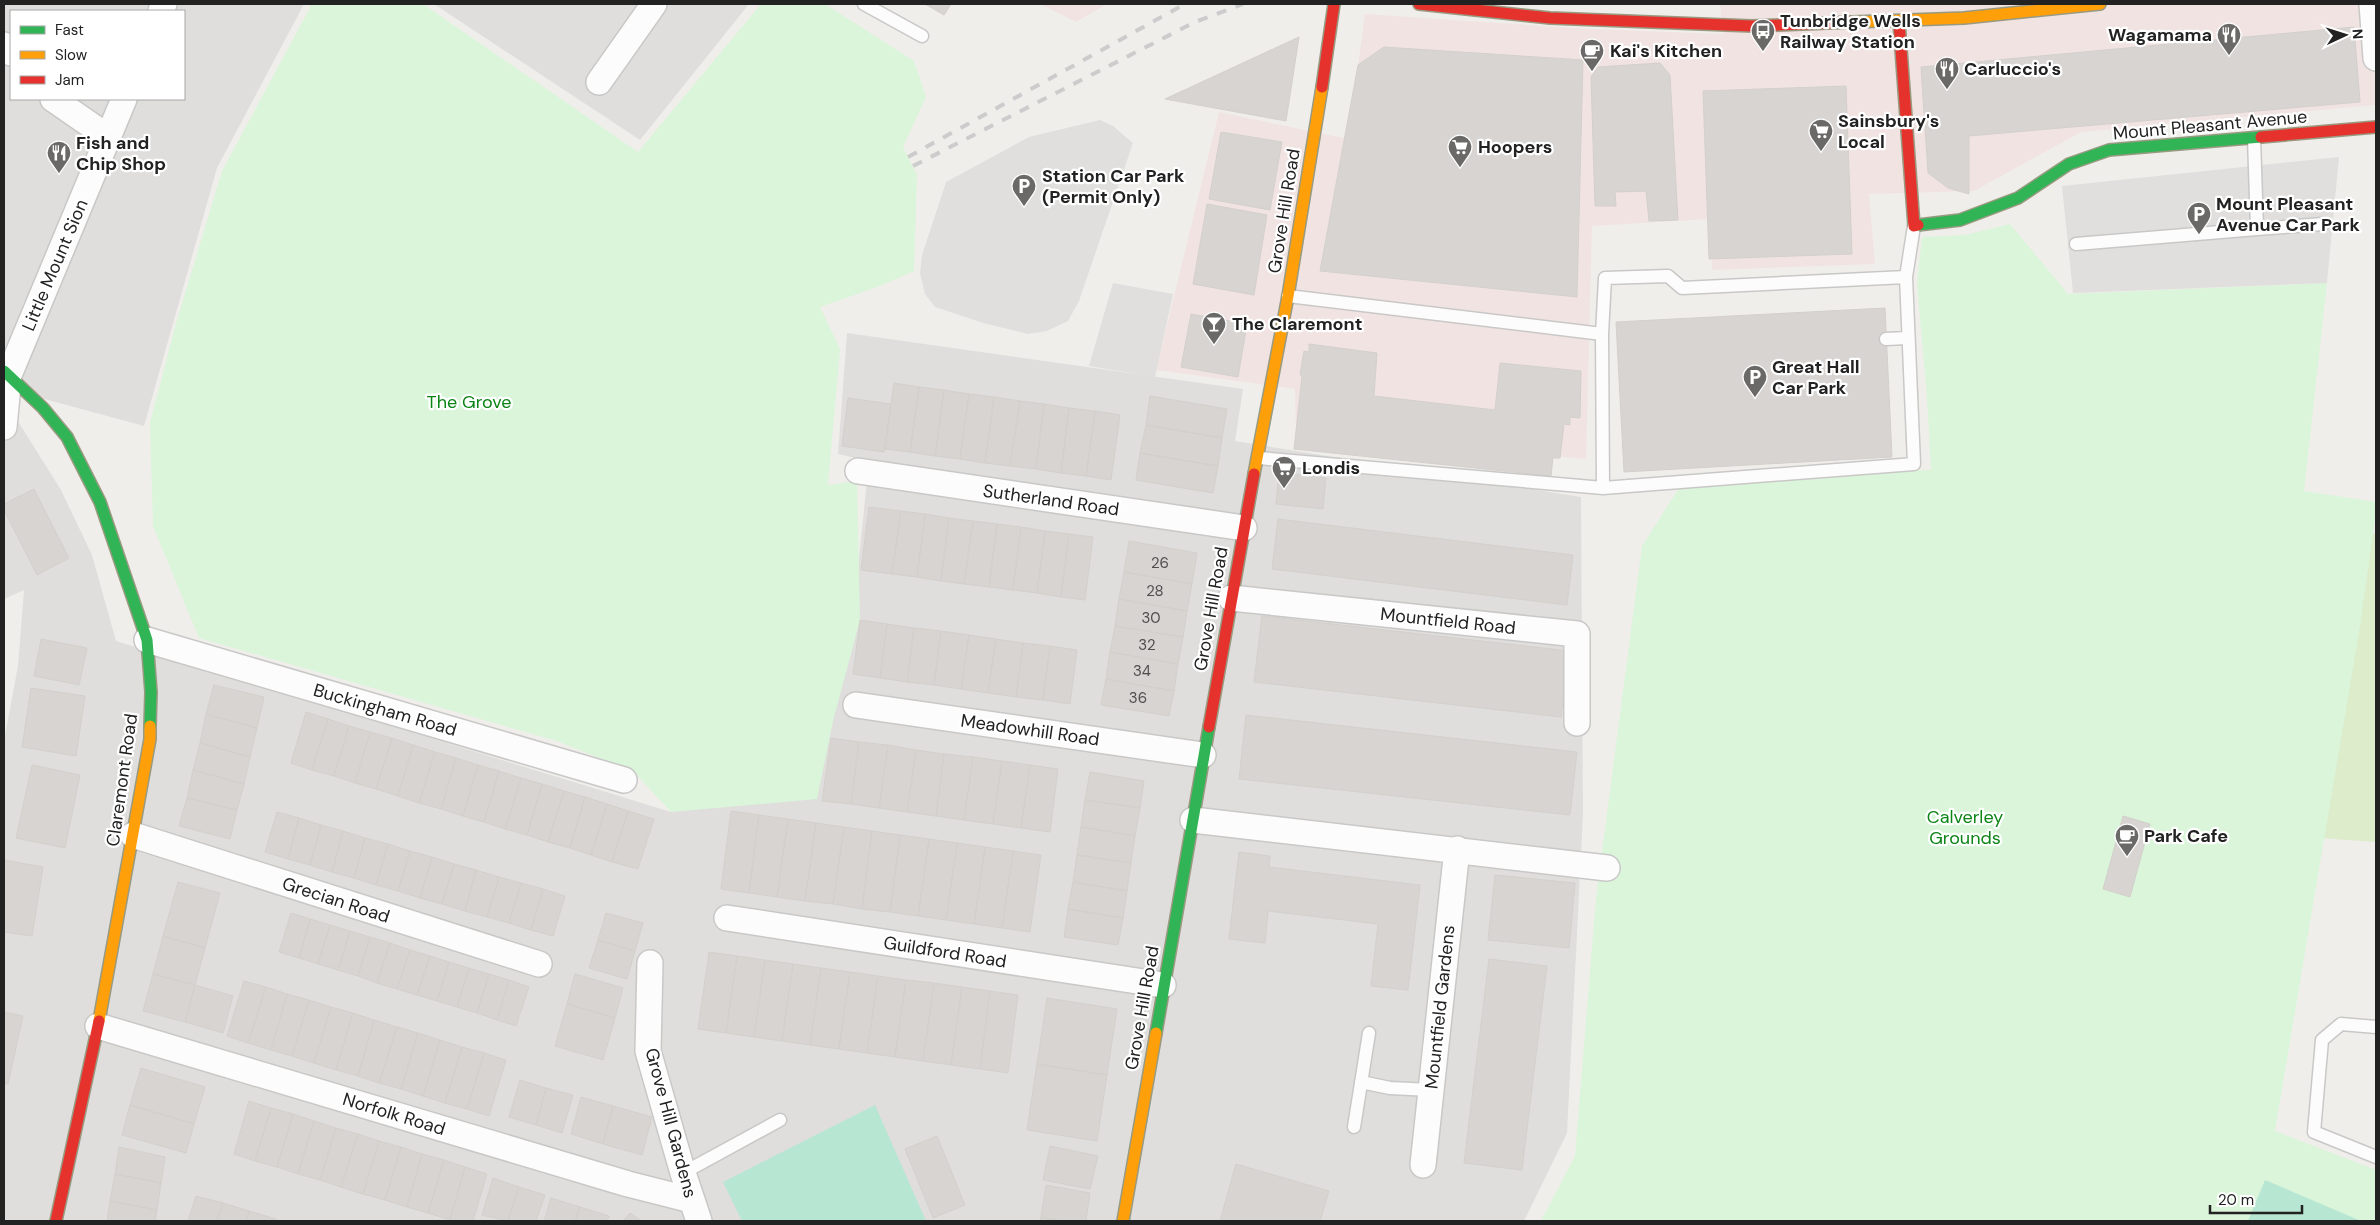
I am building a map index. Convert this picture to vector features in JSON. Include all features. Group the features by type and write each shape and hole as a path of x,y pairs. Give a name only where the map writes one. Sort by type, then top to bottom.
{"street":[{"path":"599,82 654,4"},
{"name":"Grove Hill Road","path":"1123,1221 1231,598 1259,458 1288,296 1334,14 1334,4"},
{"path":"1420,4 1450,9 1541,17 1752,26 1899,22 1964,18 2100,4"},
{"path":"2372,4 2376,58"},
{"path":"1899,22 1914,226"},
{"path":"55,100 108,137"},
{"name":"Little Mount Sion","path":"4,427 6,373 124,100"},
{"name":"Mount Pleasant Avenue","path":"1914,226 1968,217 2018,198 2068,164 2109,150 2376,127"},
{"name":"Claremont Road","path":"6,373 43,408 67,437 100,502 147,640 151,692 150,739 133,836 98,1026 56,1221"},
{"name":"Sutherland Road","path":"858,471 1244,528"},
{"name":"Mountfield Road","path":"1231,598 1577,634 1577,723"},
{"name":"Buckingham Road","path":"147,640 624,780"},
{"name":"Meadowhill Road","path":"856,705 1203,756"},
{"path":"1193,820 1607,868"},
{"name":"Grecian Road","path":"133,836 539,964"},
{"name":"Mountfield Gardens","path":"1423,1165 1457,850"},
{"name":"Guildford Road","path":"727,918 1163,985"},
{"name":"Grove Hill Gardens","path":"650,963 648,1051 682,1173 695,1211"},
{"name":"Norfolk Road","path":"98,1026 611,1179 695,1211"}],"lane":[{"path":"864,4 922,36"},
{"path":"2254,138 2257,229"},
{"path":"2076,244 2323,224"},
{"path":"1259,458 1603,488 1739,471 1914,464 1907,338 1906,277 1914,226"},
{"path":"1603,488 1602,334 1605,278 1668,276 1682,288 1906,277"},
{"path":"1288,296 1602,334"},
{"path":"1886,339 1907,338"},
{"path":"2376,1027 2340,1024 2322,1040 2314,1132 2376,1157"},
{"path":"1354,1127 1369,1033"},
{"path":"1361,1082 1390,1088 1432,1090"},
{"path":"682,1173 780,1120"}],"shaded area":[{"path":"4,4 304,4 217,168 144,426 4,388"},
{"path":"434,4 749,4 640,140"},
{"path":"1040,4 1107,4 1076,22"},
{"path":"1720,4 2376,4 2376,105 2081,132 1974,191 1869,194 1875,264 1712,270 1710,219 1592,226 1586,459 1296,432 1295,389 1156,370 1219,112 1348,139 1365,14 1588,29 1723,34"},
{"name":"Station Car Park (Permit Only)","path":"1100,120 1113,126 1133,143 1079,301 1068,321 1047,331 1028,334 983,323 935,307 925,294 920,274 922,255 946,182 1029,137"},
{"name":"Mount Pleasant Avenue Car Park","path":"2339,157 2327,283 2073,293 2062,186"},
{"path":"1113,283 1173,294 1155,377 1089,366"},
{"path":"847,333 1243,389 1235,441 1581,497 1583,814 1567,1133 1524,1221 4,1221 4,741 18,666 24,590 4,599 4,399 61,490 92,555 116,641 671,812 857,578 869,461 838,454"}],"green space":[{"name":"The Grove","path":"312,4 423,4 638,152 761,4 825,4 914,61 926,97 903,147 917,175 914,271 880,286 820,307 840,349 828,485 857,481 860,620 833,721 817,799 671,812 634,772 557,741 199,638 153,526 150,423 175,327 222,171"},
{"name":"Calverley Grounds","path":"2010,224 2068,294 2327,283 2304,491 2376,502 2376,512 2360,626 2275,1131 2376,1170 2376,1221 1541,1221 1575,1156 1596,898 1642,546 1685,479 1931,470 1917,283 1922,237 1965,235"},
{"path":"2353,532 2376,534 2376,842 2319,838"},
{"path":"875,1105 926,1221 742,1221 723,1182"},
{"path":"2265,1180 2361,1221 2248,1221"}],"building":[{"path":"925,4 951,4 944,15"},
{"path":"2354,27 2360,102 1969,136 1969,194 1948,188 1928,173 1921,67"},
{"path":"1299,37 1286,121 1165,99"},
{"name":"Hoopers","path":"1384,47 1583,60 1577,297 1320,271 1358,65"},
{"path":"1660,63 1670,75 1678,220 1649,221 1646,191 1615,192 1616,206 1595,206 1591,77 1598,67"},
{"path":"1846,86 1852,254 1709,259 1703,91"},
{"path":"1221,132 1282,142 1270,210 1209,199"},
{"path":"1207,204 1267,215 1254,295 1193,284"},
{"name":"Great Hall Car Park","path":"1885,308 1892,457 1624,472 1616,322"},
{"name":"The Claremont","path":"1191,314 1247,324 1238,377 1181,367"},
{"path":"1309,344 1377,353 1374,396 1495,410 1500,363 1581,371 1580,418 1570,417 1570,425 1564,424 1560,458 1553,458 1551,476 1294,449 1302,377 1300,374 1304,351 1309,352"},
{"path":"894,383 919,387 910,452 885,449"},
{"path":"919,387 944,390 935,456 910,452"},
{"path":"944,390 969,394 960,459 935,456"},
{"path":"969,394 994,397 985,463 960,459"},
{"path":"1150,396 1227,409 1222,438 1146,425"},
{"path":"994,397 1020,401 1010,466 985,463"},
{"path":"848,398 891,404 884,452 842,446"},
{"path":"1020,401 1044,404 1036,469 1010,466"},
{"path":"1044,404 1069,408 1061,473 1036,469"},
{"path":"1069,408 1095,411 1086,476 1061,473"},
{"path":"1095,411 1120,415 1111,480 1086,476"},
{"path":"1146,425 1222,438 1218,466 1140,453"},
{"path":"1140,453 1218,466 1213,493 1136,480"},
{"path":"1279,472 1326,478 1323,509 1276,504"},
{"path":"34,489 69,558 37,575 4,510 4,504"},
{"path":"869,507 901,511 892,574 861,570"},
{"path":"901,511 925,514 917,577 892,574"},
{"path":"925,514 949,518 941,581 917,577"},
{"path":"949,518 973,521 964,584 941,581"},
{"path":"1278,519 1573,555 1567,605 1272,569"},
{"path":"973,521 997,524 989,587 964,584"},
{"path":"997,524 1021,527 1013,590 989,587"},
{"path":"1021,527 1045,531 1037,593 1013,590"},
{"path":"1045,531 1069,534 1061,597 1037,593"},
{"path":"1069,534 1093,537 1085,600 1061,597"},
{"path":"1129,541 1197,553 1192,584 1124,572"},
{"path":"1124,572 1192,584 1187,611 1119,599"},
{"path":"1119,599 1187,611 1183,637 1115,626"},
{"path":"1262,616 1569,651 1561,717 1254,682"},
{"path":"860,620 887,624 880,678 853,674"},
{"path":"887,624 914,628 907,682 880,678"},
{"path":"1115,626 1183,637 1178,664 1110,652"},
{"path":"914,628 941,631 934,685 907,682"},
{"path":"941,631 969,635 961,689 934,685"},
{"path":"969,635 996,639 988,693 961,689"},
{"path":"41,639 87,648 79,685 34,676"},
{"path":"996,639 1023,643 1016,697 988,693"},
{"path":"1023,643 1050,646 1043,700 1016,697"},
{"path":"1050,646 1077,650 1070,704 1043,700"},
{"path":"1110,652 1178,664 1174,691 1106,679"},
{"path":"1106,679 1174,691 1169,716 1101,705"},
{"path":"214,685 264,697 257,728 206,714"},
{"path":"31,688 85,696 76,756 22,747"},
{"path":"306,712 328,719 312,770 291,763"},
{"path":"206,714 257,728 250,757 200,743"},
{"path":"1246,715 1577,752 1570,815 1239,779"},
{"path":"328,719 349,726 334,776 312,770"},
{"path":"349,726 370,732 355,783 334,776"},
{"path":"370,732 392,738 376,789 355,783"},
{"path":"392,738 413,745 398,796 376,789"},
{"path":"831,738 859,742 851,804 822,801"},
{"path":"859,742 888,745 879,808 851,804"},
{"path":"200,743 250,757 244,784 193,770"},
{"path":"413,745 435,752 419,803 398,796"},
{"path":"888,745 916,750 907,812 879,808"},
{"path":"916,750 944,754 936,816 907,812"},
{"path":"435,752 456,758 441,809 419,803"},
{"path":"944,754 973,757 964,820 936,816"},
{"path":"973,757 1002,761 993,824 964,820"},
{"path":"456,758 478,765 463,816 441,809"},
{"path":"1002,761 1030,765 1021,828 993,824"},
{"path":"32,765 80,775 65,848 16,838"},
{"path":"478,765 499,771 484,822 463,816"},
{"path":"1030,765 1058,769 1050,832 1021,828"},
{"path":"193,770 244,784 237,810 187,798"},
{"path":"499,771 521,778 505,829 484,822"},
{"path":"1090,772 1144,781 1140,808 1085,800"},
{"path":"521,778 542,784 527,835 505,829"},
{"path":"542,784 564,791 548,842 527,835"},
{"path":"564,791 585,797 570,848 548,842"},
{"path":"585,797 607,804 591,855 570,848"},
{"path":"187,798 237,810 230,839 179,826"},
{"path":"1085,800 1140,808 1135,836 1081,827"},
{"path":"607,804 628,811 612,862 591,855"},
{"path":"628,811 654,819 638,869 612,862"},
{"path":"731,811 759,815 749,893 721,889"},
{"path":"277,812 299,818 288,859 265,852"},
{"path":"759,815 788,819 777,897 749,893"},
{"name":"Park Cafe","path":"2123,816 2150,824 2130,897 2103,889"},
{"path":"299,818 321,825 310,865 288,859"},
{"path":"788,819 816,823 805,901 777,897"},
{"path":"816,823 844,827 833,904 805,901"},
{"path":"321,825 343,831 332,872 310,865"},
{"path":"844,827 872,831 862,909 833,904"},
{"path":"1081,827 1135,836 1131,863 1077,855"},
{"path":"343,831 365,838 354,878 332,872"},
{"path":"872,831 900,835 890,912 862,909"},
{"path":"900,835 929,839 918,916 890,912"},
{"path":"365,838 388,844 376,885 354,878"},
{"path":"929,839 957,843 946,920 918,916"},
{"path":"957,843 985,847 974,924 946,920"},
{"path":"388,844 410,851 398,891 376,885"},
{"path":"985,847 1013,851 1002,928 974,924"},
{"path":"410,851 432,857 420,898 398,891"},
{"path":"1013,851 1041,855 1030,932 1002,928"},
{"path":"1239,852 1270,856 1269,867 1420,885 1408,990 1371,986 1378,924 1268,911 1265,943 1229,939"},
{"path":"1077,855 1131,863 1127,891 1073,882"},
{"path":"432,857 454,864 442,904 420,898"},
{"path":"4,860 43,867 32,936 4,932"},
{"path":"454,864 476,870 465,911 442,904"},
{"path":"476,870 499,877 487,917 465,911"},
{"path":"1495,875 1575,883 1569,948 1488,940"},
{"path":"499,877 521,883 509,923 487,917"},
{"path":"178,882 220,893 205,948 163,936"},
{"path":"1073,882 1127,891 1123,918 1068,909"},
{"path":"521,883 543,889 531,930 509,923"},
{"path":"543,889 565,896 553,936 531,930"},
{"path":"1068,909 1123,918 1118,945 1064,937"},
{"path":"291,913 310,919 299,958 279,952"},
{"path":"606,913 643,923 635,951 598,940"},
{"path":"310,919 330,925 318,964 299,958"},
{"path":"330,925 350,931 338,970 318,964"},
{"path":"350,931 370,937 358,976 338,970"},
{"path":"163,936 205,948 195,985 153,974"},
{"path":"370,937 390,943 377,983 358,976"},
{"path":"598,940 635,951 627,979 589,968"},
{"path":"390,943 410,950 397,989 377,983"},
{"path":"410,950 430,956 417,995 397,989"},
{"path":"709,952 737,956 726,1033 698,1029"},
{"path":"430,956 449,962 437,1001 417,995"},
{"path":"737,956 765,960 754,1037 726,1033"},
{"path":"1489,959 1547,966 1522,1170 1464,1163"},
{"path":"765,960 793,964 782,1041 754,1037"},
{"path":"449,962 469,968 457,1007 437,1001"},
{"path":"793,964 821,968 810,1045 782,1041"},
{"path":"469,968 489,974 477,1013 457,1007"},
{"path":"821,968 850,972 839,1049 810,1045"},
{"path":"850,972 878,976 867,1053 839,1049"},
{"path":"153,974 195,985 185,1022 143,1011"},
{"path":"489,974 509,980 497,1020 477,1013"},
{"path":"575,974 623,988 615,1018 567,1004"},
{"path":"878,976 906,980 895,1057 867,1053"},
{"path":"509,980 529,987 516,1026 497,1020"},
{"path":"906,980 934,983 923,1061 895,1057"},
{"path":"244,981 266,987 248,1043 227,1036"},
{"path":"934,983 962,987 951,1065 923,1061"},
{"path":"195,985 233,996 223,1033 185,1022"},
{"path":"266,987 287,994 271,1050 248,1043"},
{"path":"962,987 990,991 980,1069 951,1065"},
{"path":"990,991 1018,995 1008,1073 980,1069"},
{"path":"287,994 309,1000 292,1056 271,1050"},
{"path":"1047,998 1117,1009 1107,1075 1037,1064"},
{"path":"309,1000 331,1007 314,1063 292,1056"},
{"path":"567,1004 615,1018 603,1060 555,1046"},
{"path":"331,1007 353,1013 336,1070 314,1063"},
{"path":"4,1012 23,1016 8,1084 4,1083"},
{"path":"353,1013 374,1020 358,1076 336,1070"},
{"path":"374,1020 397,1027 379,1083 358,1076"},
{"path":"397,1027 418,1033 401,1089 379,1083"},
{"path":"418,1033 440,1040 423,1096 401,1089"},
{"path":"440,1040 462,1047 445,1103 423,1096"},
{"path":"462,1047 484,1053 467,1109 445,1103"},
{"path":"484,1053 506,1060 489,1116 467,1109"},
{"path":"1037,1064 1107,1075 1097,1141 1027,1130"},
{"path":"141,1068 205,1087 194,1124 130,1105"},
{"path":"520,1080 546,1088 536,1125 509,1117"},
{"path":"546,1088 573,1095 562,1133 536,1125"},
{"path":"581,1097 613,1106 603,1144 571,1134"},
{"path":"249,1101 271,1108 255,1161 234,1154"},
{"path":"130,1105 194,1124 186,1153 122,1135"},
{"path":"613,1106 652,1117 642,1155 603,1144"},
{"path":"271,1108 293,1114 277,1167 255,1161"},
{"path":"293,1114 314,1121 298,1174 277,1167"},
{"path":"314,1121 336,1128 320,1180 298,1174"},
{"path":"336,1128 358,1134 341,1187 320,1180"},
{"path":"358,1134 379,1141 363,1194 341,1187"},
{"path":"937,1136 965,1205 933,1218 905,1149"},
{"path":"379,1141 401,1147 385,1200 363,1194"},
{"path":"1050,1146 1098,1156 1090,1189 1043,1180"},
{"path":"119,1147 165,1157 161,1183 115,1174"},
{"path":"401,1147 422,1154 407,1207 385,1200"},
{"path":"422,1154 444,1160 428,1213 407,1207"},
{"path":"444,1160 465,1167 450,1220 428,1213"},
{"path":"1236,1164 1329,1191 1320,1221 1220,1221"},
{"path":"465,1167 487,1174 473,1221 454,1221 450,1220"},
{"path":"115,1174 161,1183 157,1210 110,1201"},
{"path":"493,1178 519,1187 508,1221 482,1215"},
{"path":"1046,1185 1090,1193 1086,1221 1062,1221 1041,1217"},
{"path":"519,1187 545,1195 536,1221 508,1221"},
{"path":"196,1196 223,1203 217,1221 188,1221"},
{"path":"551,1198 580,1207 575,1221 544,1221"},
{"path":"110,1201 157,1210 155,1221 107,1221"},
{"path":"223,1203 249,1211 247,1221 217,1221"},
{"path":"580,1207 609,1216 607,1221 575,1221"},
{"path":"249,1211 276,1219 275,1221 247,1221"},
{"path":"630,1213 641,1221 623,1221"},
{"path":"1041,1217 1062,1221 1040,1221"}],"railway":[{"path":"908,157 1185,4"},
{"path":"913,166 1195,22 1243,4"}],"traffic: fast":[{"path":"1918,225 1960,220 2018,198 2069,164 2109,150 2261,137"},
{"path":"4,371 43,408 67,437 100,502 147,640 151,692 150,726"},
{"path":"1156,1033 1209,727"}],"traffic: slow":[{"path":"1853,22 1964,18 2100,4"},
{"path":"1254,474 1288,296 1322,87"},
{"path":"99,1021 150,739 150,726"},
{"path":"1123,1221 1156,1033"}],"traffic: jam":[{"path":"1322,87 1334,4"},
{"path":"1419,4 1550,18 1752,26 1853,22"},
{"path":"1899,22 1914,226 1918,225"},
{"path":"2261,137 2376,127"},
{"path":"1209,727 1254,474"},
{"path":"56,1221 99,1021"}],"place":[{"name":"Tunbridge Wells Railway Station","path":"1763,52"},
{"name":"Wagamama","path":"2229,56"},
{"name":"Kai's Kitchen","path":"1592,72"},
{"name":"Carluccio's","path":"1947,90"},
{"name":"Sainsbury's Local","path":"1821,152"},
{"name":"Hoopers","path":"1460,168"},
{"name":"Fish and Chip Shop","path":"59,174"},
{"name":"Station Car Park (Permit Only)","path":"1024,207"},
{"name":"Mount Pleasant Avenue Car Park","path":"2199,235"},
{"name":"The Claremont","path":"1214,345"},
{"name":"Great Hall Car Park","path":"1755,398"},
{"name":"Londis","path":"1284,489"},
{"name":"Park Cafe","path":"2127,857"}]}
